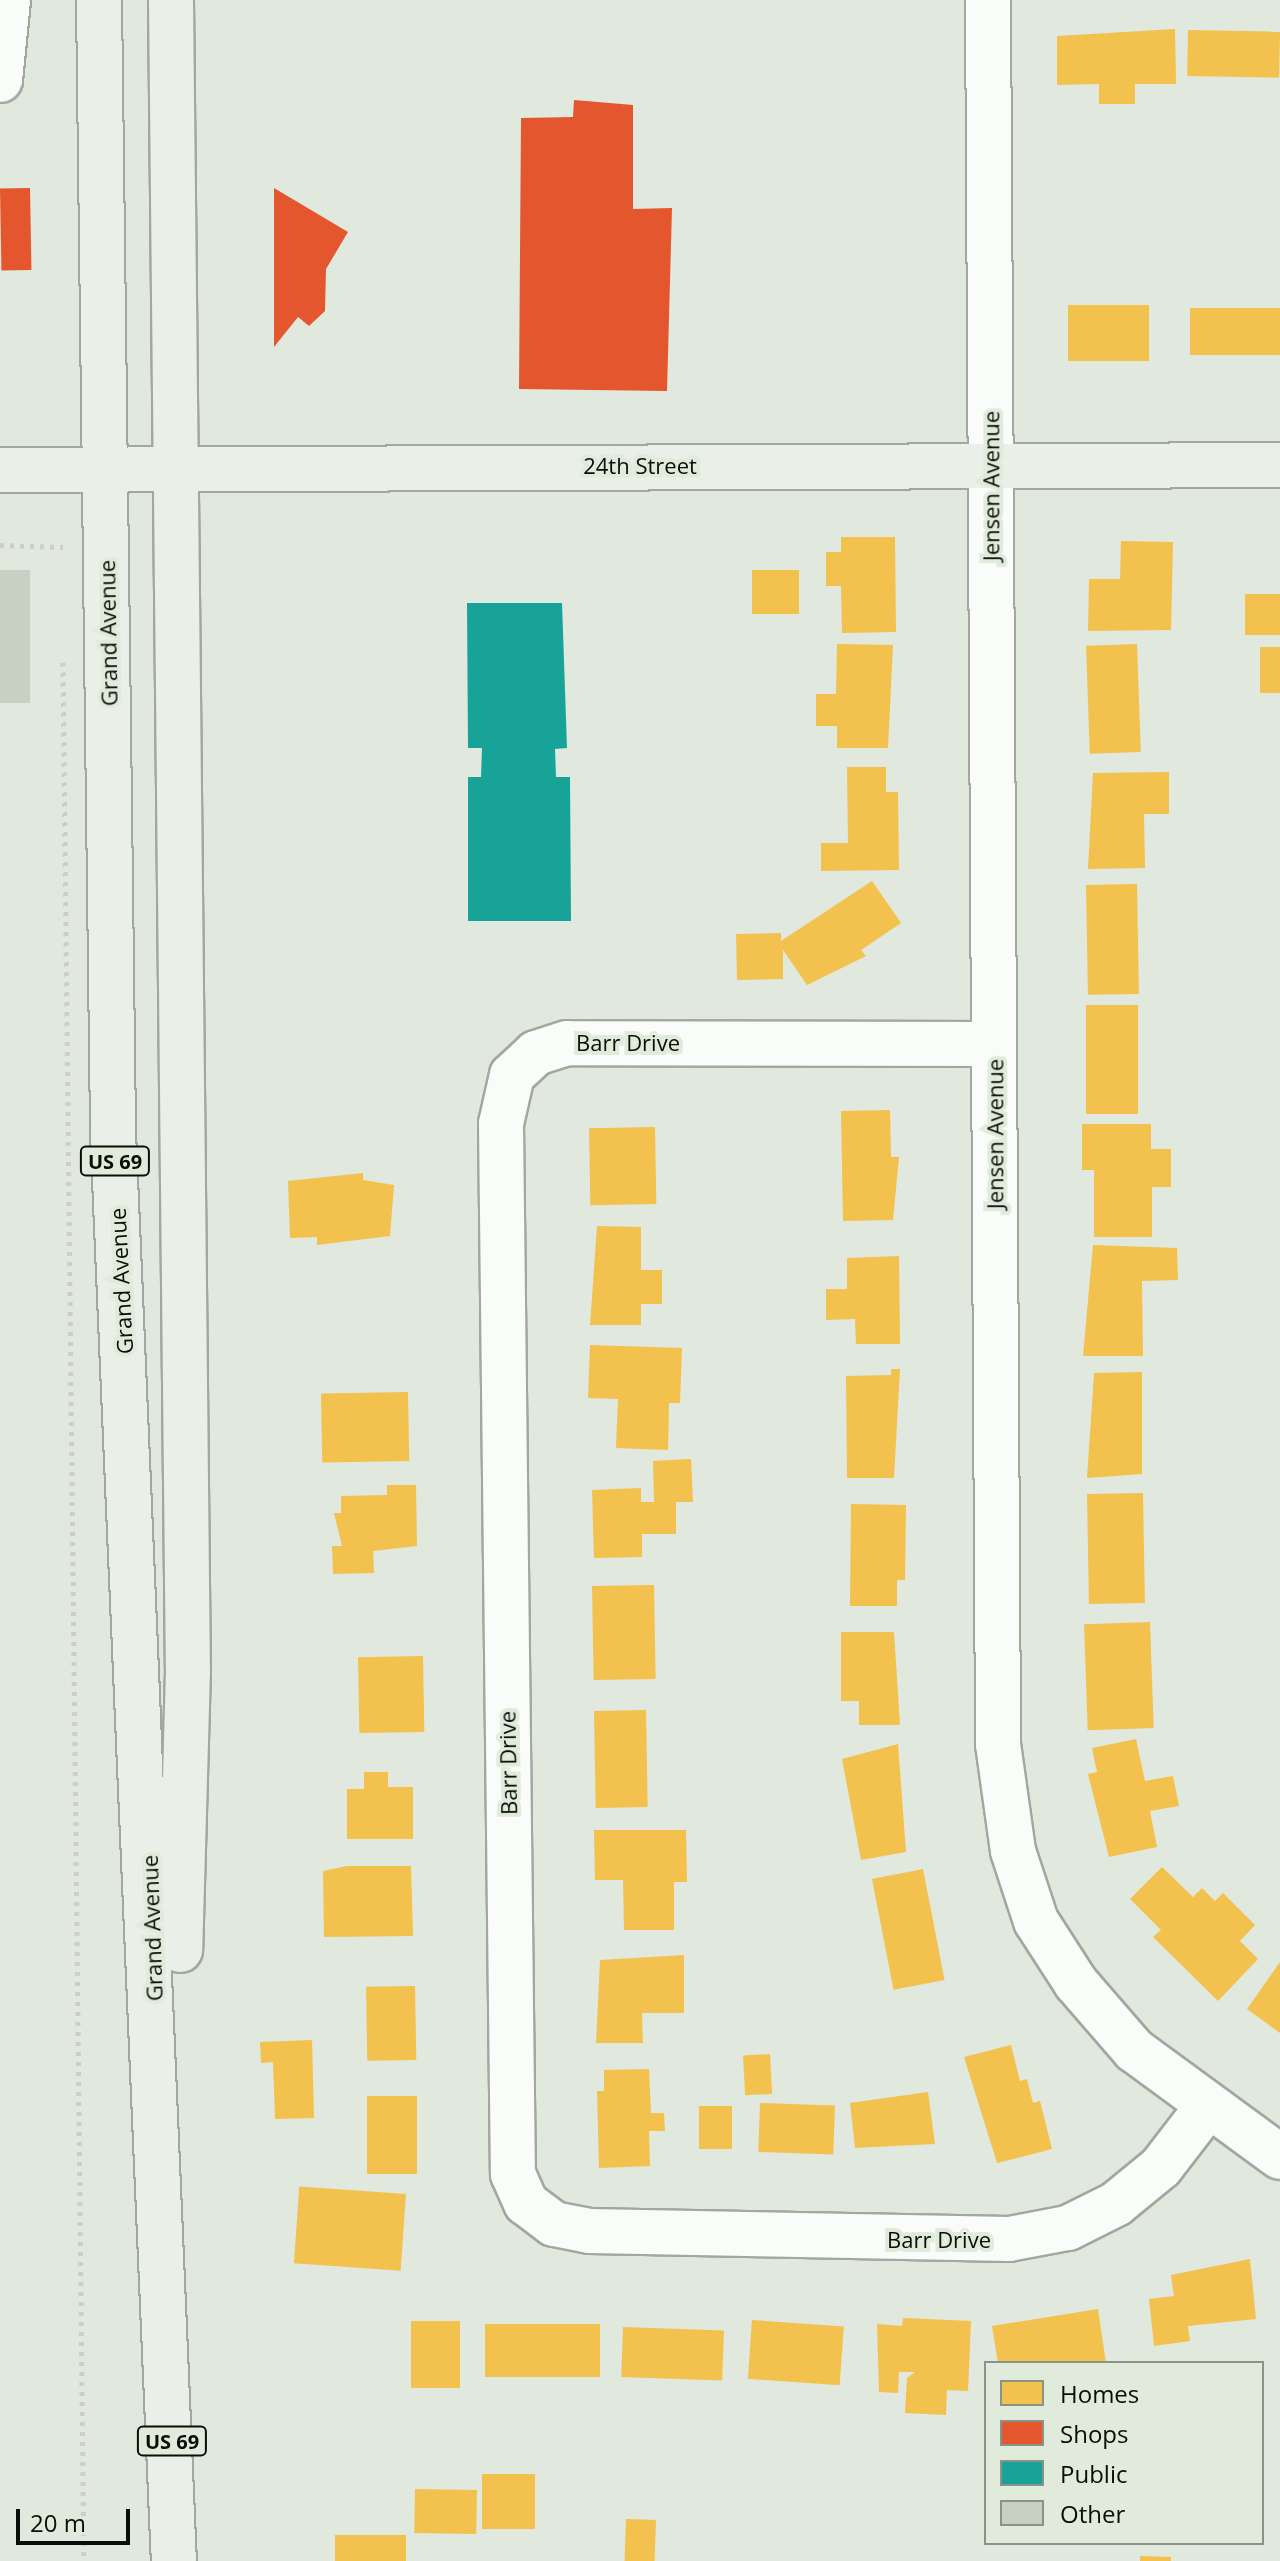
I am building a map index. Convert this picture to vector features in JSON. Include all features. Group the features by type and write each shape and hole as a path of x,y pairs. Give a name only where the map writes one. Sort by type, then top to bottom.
{"main road":[{"name":"Grand Avenue","path":"99,0 113,1132 169,2321 174,2561"},
{"name":"Grand Avenue","path":"169,2321 188,1670 171,0"},
{"name":"24th Street","path":"0,470 1280,465"}],"street":[{"path":"0,80 8,0"},
{"name":"Jensen Avenue","path":"988,0 998,1744 1013,1851 1036,1921 1076,1983 1134,2050 1280,2157"},
{"name":"Barr Drive","path":"994,1044 567,1043 536,1053 512,1075 501,1124 513,2174 526,2203 545,2217 590,2231 1009,2239 1068,2228 1116,2204 1161,2167 1208,2106"}],"path":[{"path":"0,545 63,547 63,561"},
{"path":"63,647 84,2561"}],"building: Homes":[{"path":"1175,29 1176,84 1135,84 1135,104 1099,104 1099,84 1057,85 1057,36"},
{"path":"1188,30 1280,32 1279,78 1187,76"},
{"path":"1068,305 1149,305 1149,361 1068,361"},
{"path":"1190,308 1280,308 1280,355 1190,355"},
{"path":"841,537 895,537 896,632 842,633 841,586 826,586 826,552 841,552"},
{"path":"1121,541 1173,542 1171,630 1088,631 1089,579 1120,579"},
{"path":"752,570 799,570 799,614 752,614"},
{"path":"1245,594 1280,594 1280,635 1245,635"},
{"path":"837,644 893,645 888,748 837,748 837,726 816,726 816,694 836,694"},
{"path":"1137,644 1141,752 1090,754 1086,646"},
{"path":"1260,647 1280,647 1280,693 1260,693"},
{"path":"847,767 886,767 886,792 898,792 899,870 821,871 821,843 848,843"},
{"path":"1169,772 1169,814 1144,814 1145,868 1088,869 1093,773"},
{"path":"872,881 901,923 861,950 866,956 807,985 783,950 783,979 737,980 736,934 781,933 781,941"},
{"path":"1137,884 1139,994 1088,995 1086,885"},
{"path":"1086,1005 1138,1005 1138,1114 1086,1114"},
{"path":"890,1110 891,1157 899,1157 893,1220 843,1221 841,1111"},
{"path":"1082,1124 1151,1124 1151,1149 1171,1149 1171,1187 1152,1187 1152,1237 1094,1237 1094,1170 1082,1170"},
{"path":"655,1127 656,1204 590,1205 589,1128"},
{"path":"363,1173 363,1180 394,1185 390,1236 317,1245 317,1237 290,1238 288,1181"},
{"path":"597,1226 641,1227 641,1270 662,1270 662,1304 641,1304 641,1325 590,1325"},
{"path":"1093,1245 1177,1248 1178,1280 1142,1281 1143,1356 1083,1356"},
{"path":"899,1256 900,1344 856,1344 855,1319 826,1320 826,1289 847,1289 847,1258"},
{"path":"590,1345 682,1348 680,1403 669,1403 668,1450 616,1448 618,1399 588,1398"},
{"path":"891,1369 900,1369 894,1478 847,1478 846,1376 891,1375"},
{"path":"1142,1372 1142,1474 1087,1478 1094,1373"},
{"path":"408,1392 409,1461 322,1463 321,1394"},
{"path":"691,1459 693,1502 676,1502 676,1534 642,1534 642,1557 594,1558 592,1490 641,1488 641,1502 654,1502 653,1461"},
{"path":"387,1485 416,1485 417,1546 373,1551 374,1573 333,1574 332,1546 342,1546 334,1513 341,1513 341,1496 387,1495"},
{"path":"1143,1493 1145,1603 1089,1604 1087,1494"},
{"path":"851,1504 906,1505 905,1580 897,1580 897,1606 850,1606"},
{"path":"654,1585 656,1679 594,1680 592,1586"},
{"path":"1150,1622 1154,1728 1088,1730 1084,1624"},
{"path":"841,1632 894,1632 900,1725 859,1725 859,1701 841,1701"},
{"path":"423,1656 424,1732 359,1733 358,1657"},
{"path":"646,1710 648,1807 596,1808 594,1711"},
{"path":"1136,1739 1145,1781 1173,1776 1179,1806 1150,1811 1157,1847 1109,1857 1088,1774 1097,1772 1092,1748"},
{"path":"898,1744 906,1852 861,1860 842,1759"},
{"path":"364,1772 388,1772 388,1787 413,1787 413,1839 347,1839 347,1789 364,1789"},
{"path":"594,1830 686,1830 687,1882 674,1882 674,1930 624,1930 623,1880 595,1880"},
{"path":"347,1866 411,1866 413,1936 324,1937 323,1871"},
{"path":"1162,1867 1193,1897 1202,1888 1215,1901 1223,1893 1255,1925 1240,1941 1258,1959 1218,2001 1153,1937 1161,1930 1130,1899"},
{"path":"923,1869 945,1980 894,1990 872,1879"},
{"path":"684,1955 684,2013 642,2013 643,2043 596,2043 600,1960"},
{"path":"1280,1962 1280,2033 1247,2009"},
{"path":"415,1986 416,2060 367,2061 366,1987"},
{"path":"312,2040 314,2118 275,2119 273,2062 261,2063 260,2042"},
{"path":"1011,2045 1020,2081 1027,2079 1033,2103 1040,2101 1052,2149 997,2163 964,2057"},
{"path":"770,2054 772,2094 745,2095 743,2055"},
{"path":"649,2069 651,2113 664,2113 665,2131 649,2131 650,2166 599,2168 597,2091 604,2091 604,2070"},
{"path":"928,2092 935,2144 855,2148 850,2103"},
{"path":"367,2096 417,2096 417,2174 367,2174"},
{"path":"760,2103 835,2106 833,2155 758,2152"},
{"path":"699,2106 732,2106 732,2149 699,2149"},
{"path":"299,2187 406,2194 401,2271 294,2263"},
{"path":"1250,2259 1256,2319 1188,2326 1190,2341 1154,2346 1149,2299 1174,2296 1171,2275"},
{"path":"1098,2309 1106,2361 998,2361 992,2326"},
{"path":"903,2318 971,2321 968,2391 947,2390 946,2415 905,2413 907,2378 915,2372 899,2372 898,2393 879,2392 877,2324 902,2326"},
{"path":"752,2320 844,2326 840,2385 748,2379"},
{"path":"411,2321 460,2321 460,2388 411,2388"},
{"path":"485,2324 600,2324 600,2377 485,2377"},
{"path":"623,2327 724,2331 722,2380 621,2377"},
{"path":"482,2474 535,2474 535,2529 482,2529"},
{"path":"415,2489 477,2490 476,2534 414,2533"},
{"path":"626,2519 656,2520 655,2561 625,2561"},
{"path":"335,2535 406,2535 406,2561 335,2561"},
{"path":"1140,2556 1171,2557 1171,2561 1140,2561"}],"building: Shops":[{"path":"574,100 633,105 633,209 672,208 667,391 519,389 521,118 573,117"},
{"path":"30,188 31,270 1,271 0,189"},
{"path":"274,188 348,232 326,269 325,311 309,326 298,317 274,347"}],"building: Public":[{"path":"467,603 562,603 567,748 555,749 556,777 570,777 571,921 468,921 468,777 481,777 482,748 468,748"}],"building: Other":[{"path":"0,570 30,570 30,703 0,703"}]}
